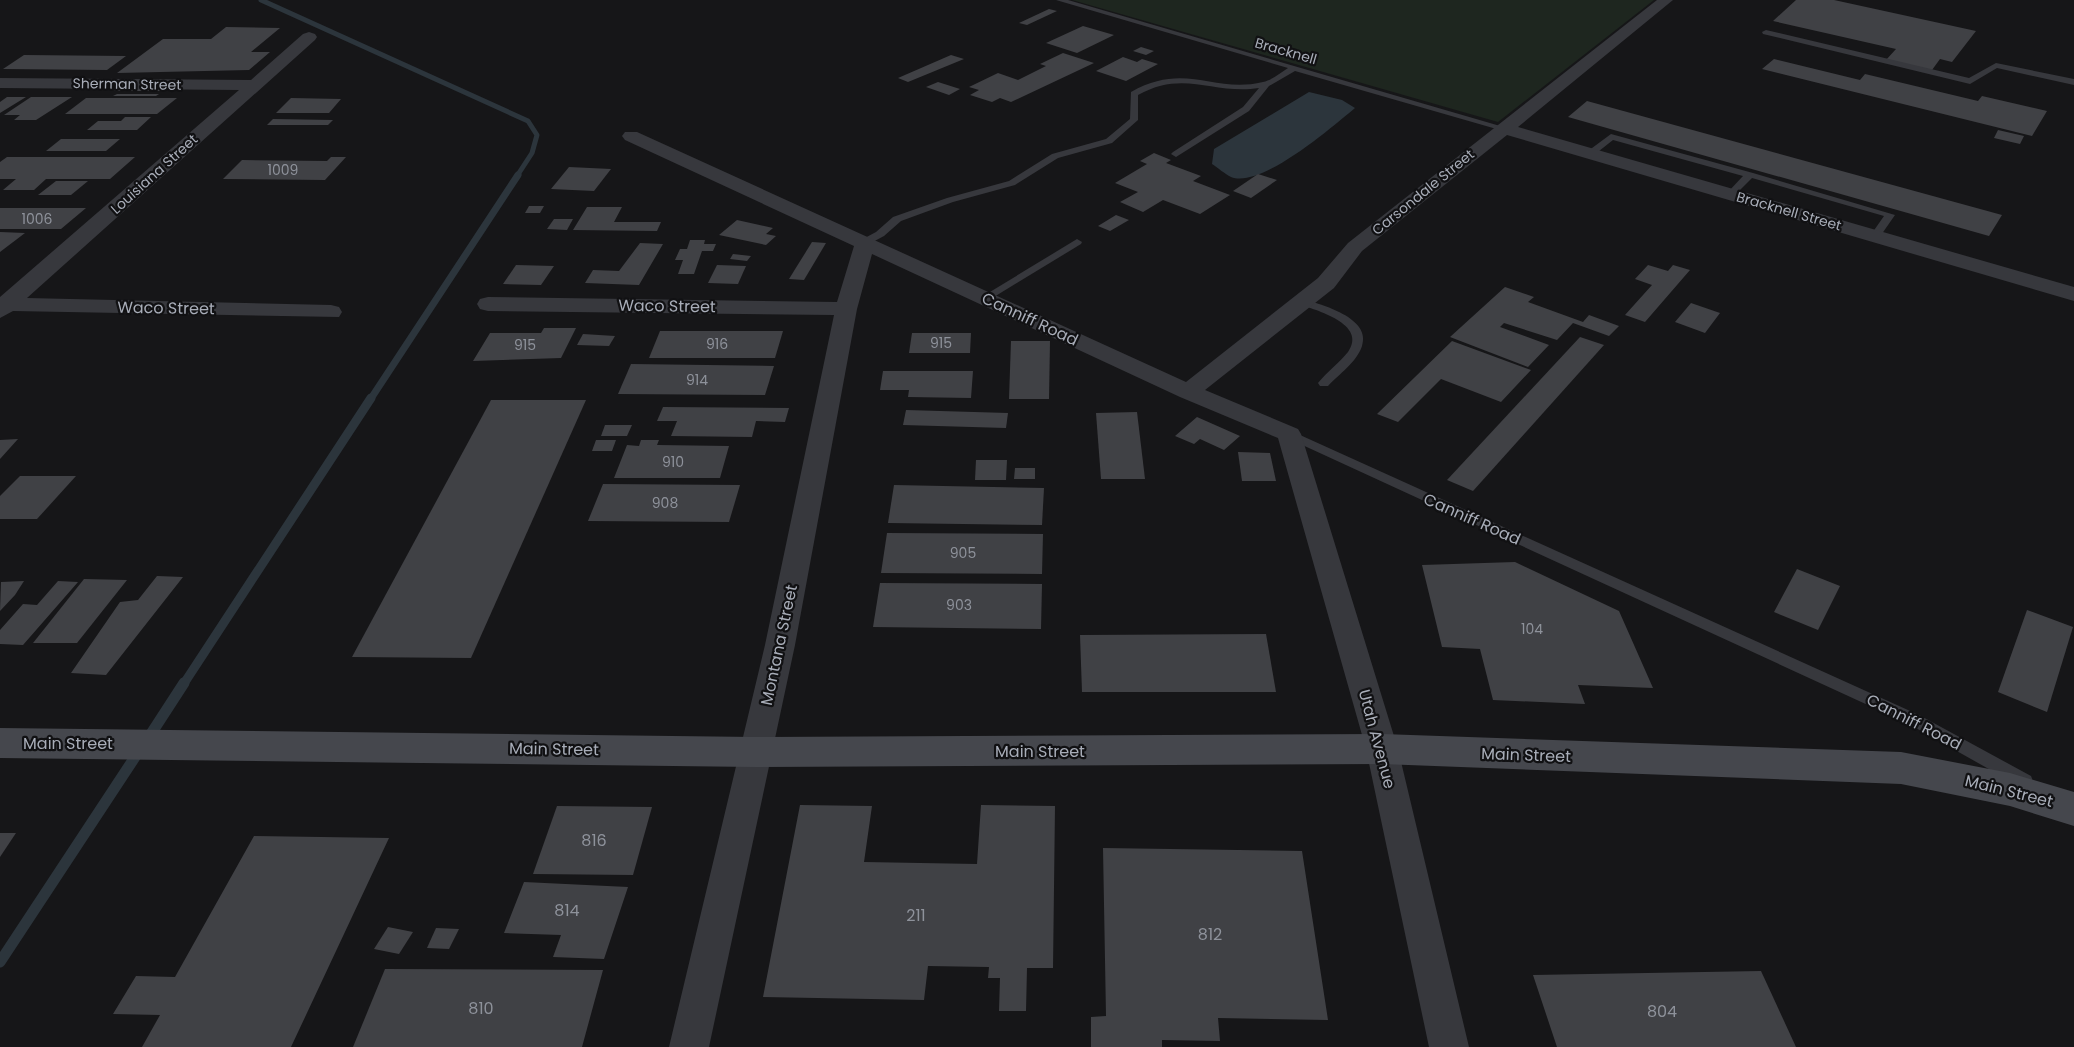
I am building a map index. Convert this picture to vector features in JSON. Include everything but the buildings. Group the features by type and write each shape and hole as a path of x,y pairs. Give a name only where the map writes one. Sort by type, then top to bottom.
{"street":[{"name":"Carsondale Street","path":"1188,392 1326,283 1355,247 1666,0"},
{"name":"Louisiana Street","path":"3,306 309,37"},
{"name":"Sherman Street","path":"0,83 255,85"},
{"name":"Bracknell Street","path":"1503,128 2074,294"},
{"name":"Canniff Road","path":"631,136 1188,392 1289,434"},
{"name":"Montana Street","path":"689,1047 780,645 846,309 865,242"},
{"name":"Waco Street","path":"488,304 846,309"},
{"name":"Waco Street","path":"3,306 331,312"},
{"name":"Utah Avenue","path":"1289,434 1382,750 1449,1047"},
{"name":"Main Street","path":"0,743 194,743 756,752 1382,750 1900,768 1976,781 2043,798 2074,809"}],"lane":[{"name":"Bracknell","path":"1060,0 1503,128"},
{"path":"1766,32 1970,81 1996,64 2074,82"},
{"path":"1176,154 1246,109 1266,84 1294,68"},
{"path":"865,242 880,234 897,219 950,200 1012,183 1055,156 1109,141 1134,120 1134,94 1144,86 1179,78 1246,85 1266,84"},
{"path":"1591,153 1611,137 1890,215 1875,236"},
{"path":"1731,194 1750,175"},
{"path":"984,298 1077,242"},
{"path":"1302,302 1343,319 1356,328 1359,339 1355,349 1324,383"},
{"name":"Canniff Road","path":"1289,434 1913,719 2074,809"}],"shaded area":[{"path":"1072,0 1654,0 1498,122"},
{"path":"1309,92 1342,100 1355,108 1296,154 1260,174 1244,178 1231,177 1212,164 1214,149"}],"waterway":[{"path":"261,0 528,121 537,135 532,153 517,176"},
{"path":"370,400 518,175"},
{"path":"183,685 371,398"},
{"path":"147,740 184,683"},
{"path":"0,962 139,751"}]}
